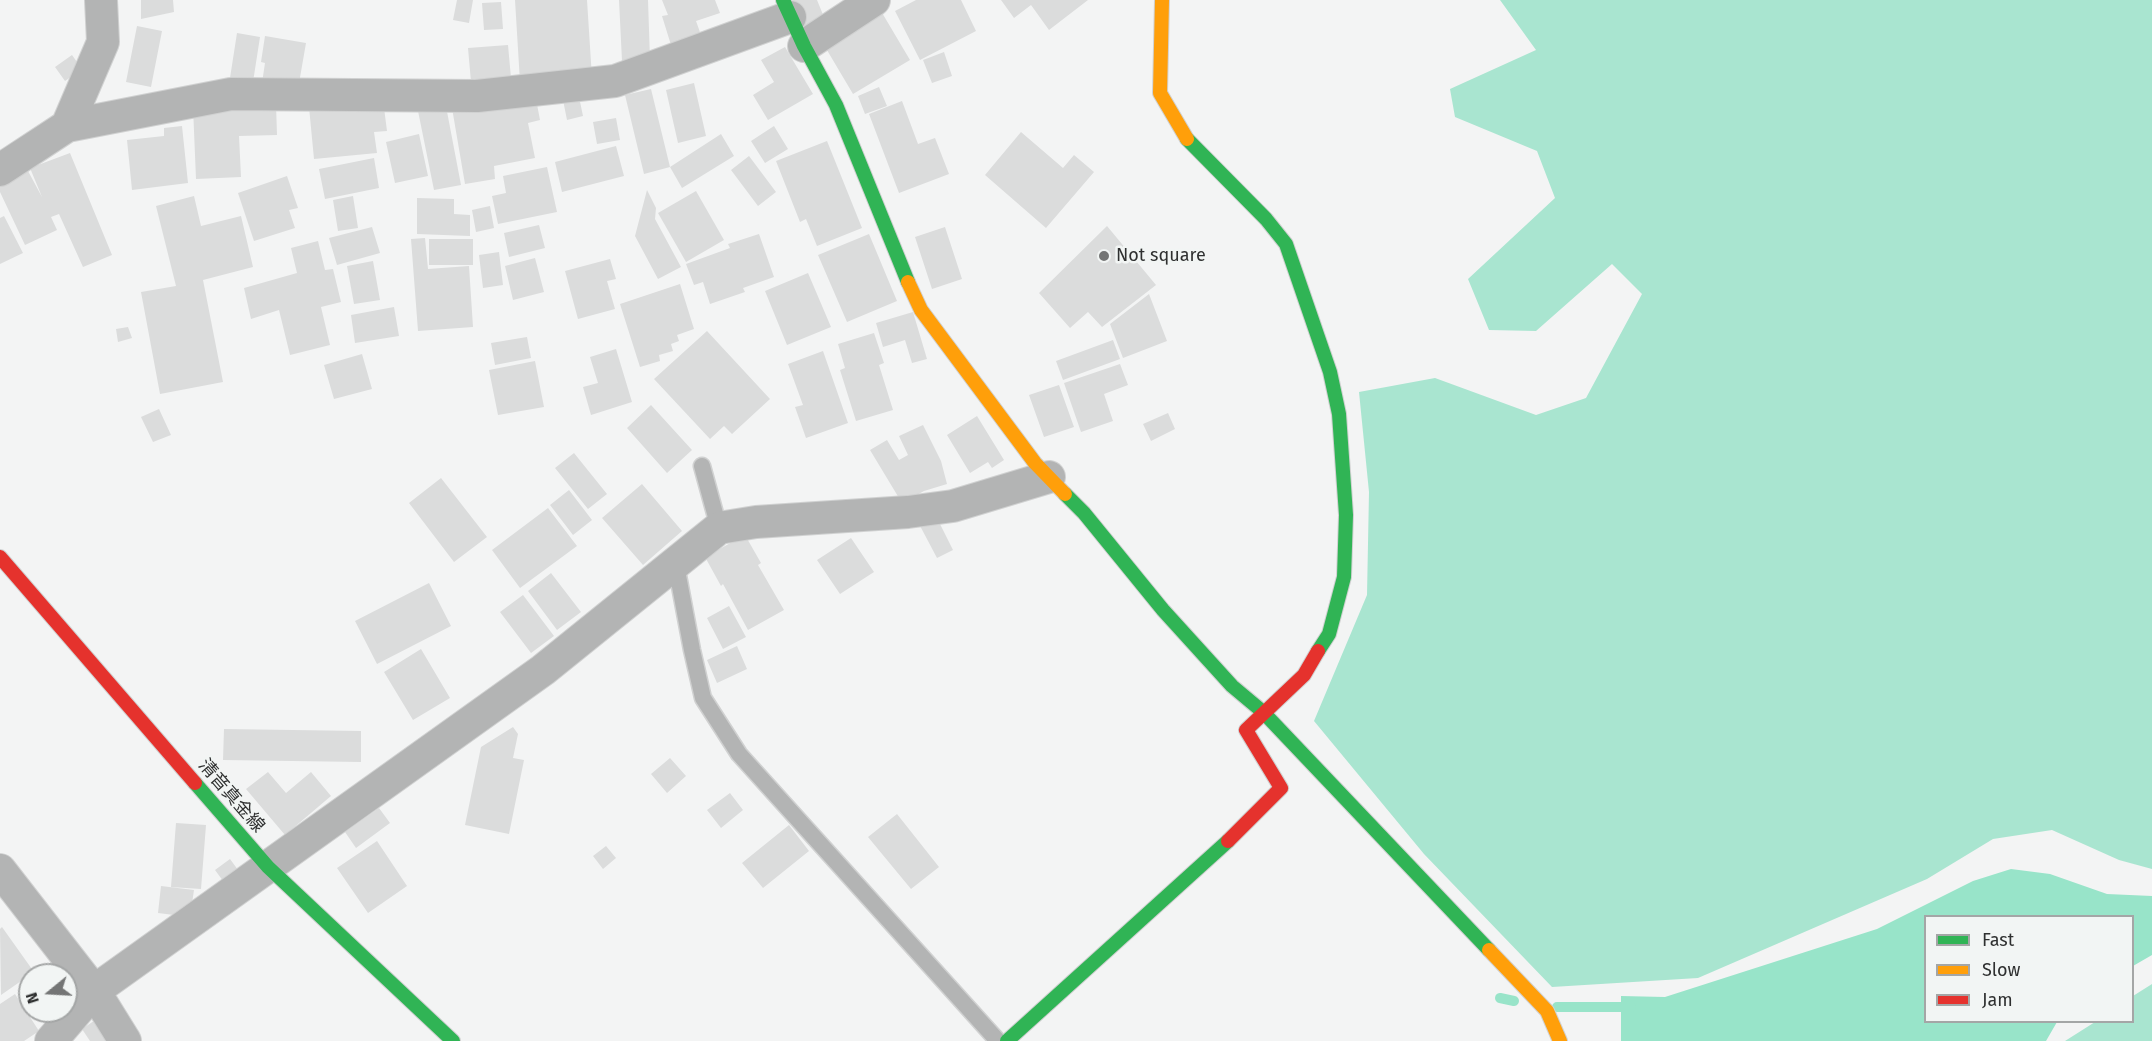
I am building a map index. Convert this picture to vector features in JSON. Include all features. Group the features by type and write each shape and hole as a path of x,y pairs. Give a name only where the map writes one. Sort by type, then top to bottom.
{"street":[{"path":"67,126 103,42 101,0"},
{"path":"804,46 874,0"},
{"path":"1007,1041 1231,838 1281,788 1246,730 1304,675 1329,634 1344,577 1346,515 1339,414 1330,372 1286,244 1266,219 1185,137 1160,93 1162,0"},
{"path":"0,170 67,126 231,94 477,96 615,81 681,58 786,9 836,105 899,262 921,310 1035,463 1084,513 1162,610 1232,686 1263,712 1547,1011 1560,1041"},
{"path":"51,1041 94,991 543,670 719,528 756,522 953,507 1049,477"},
{"name":"清音真金線","path":"0,557 268,867 453,1041"},
{"path":"0,870 94,991 125,1041"}],"lane":[{"path":"702,466 719,528"},
{"path":"676,565 703,698 739,754 998,1041"}],"shaded area":[{"path":"1500,0 2152,0 2152,869 2119,860 2052,830 1993,839 1927,879 1698,978 1552,987 1424,854 1314,721 1367,595 1369,492 1359,392 1435,378 1536,415 1586,398 1642,294 1612,264 1536,331 1489,330 1468,279 1555,198 1537,151 1455,117 1450,89 1536,50"},
{"path":"2011,869 2050,874 2107,894 2152,896 2152,955 2134,965 2134,915 1924,915 1924,1023 2056,1023 2046,1041 1621,1041 1621,996 1665,997 1877,929 1973,881"},
{"path":"2152,984 2152,1041 2065,1041 2093,1023 2134,1023 2134,995"}],"building":[{"path":"141,0 173,0 174,12 141,19"},
{"path":"457,0 473,0 469,23 453,20"},
{"path":"515,0 587,0 592,78 520,82"},
{"path":"619,0 648,0 650,60 622,61"},
{"path":"662,0 715,0 720,13 696,21 701,35 671,45 662,16 668,15"},
{"path":"793,0 817,0 826,22 806,30"},
{"path":"916,0 961,0 976,31 920,60 895,11"},
{"path":"1001,0 1088,0 1049,30 1031,5 1014,18"},
{"path":"501,2 503,29 484,30 482,3"},
{"path":"878,6 910,60 853,94 821,40"},
{"path":"137,26 162,31 151,87 126,82"},
{"path":"237,33 260,37 253,82 230,78"},
{"path":"265,36 306,43 298,89 262,83 265,63 261,62"},
{"path":"508,45 511,78 471,82 468,48"},
{"path":"785,47 813,94 768,120 753,95 774,82 761,60"},
{"path":"944,52 952,76 932,83 923,60"},
{"path":"72,55 82,69 65,81 55,67"},
{"path":"694,83 706,136 678,143 666,90"},
{"path":"879,87 887,106 865,114 858,96"},
{"path":"651,89 670,167 644,174 625,95"},
{"path":"578,92 583,116 567,120 562,95"},
{"path":"535,94 540,120 528,123 535,158 494,166 495,179 465,184 452,108"},
{"path":"383,100 387,131 374,132 377,153 314,159 309,107"},
{"path":"445,101 461,185 434,190 417,106"},
{"path":"902,101 918,144 935,138 949,174 899,193 869,114"},
{"path":"276,104 277,135 239,136 241,177 196,179 193,107"},
{"path":"616,118 620,140 597,144 593,122"},
{"path":"182,126 188,183 132,190 127,140 164,136 164,128"},
{"path":"774,126 788,149 765,163 751,141"},
{"path":"1021,132 1063,168 1074,155 1094,172 1046,228 985,175"},
{"path":"419,134 428,176 395,183 386,142"},
{"path":"721,134 734,156 682,188 670,167"},
{"path":"827,141 862,228 817,246 806,219 800,222 776,161"},
{"path":"616,146 624,176 562,192 555,162"},
{"path":"70,153 112,255 83,267 59,214 51,217 57,230 25,245 0,192 0,185 28,171 42,197 30,168"},
{"path":"749,156 776,192 758,206 731,170"},
{"path":"374,158 379,188 325,199 319,169"},
{"path":"547,167 557,212 498,224 492,196 506,193 503,176"},
{"path":"287,176 298,208 289,210 295,228 254,241 238,193"},
{"path":"647,190 656,208 655,219 681,267 658,279 635,236"},
{"path":"696,191 724,240 686,262 658,213"},
{"path":"194,196 201,226 241,216 253,267 203,280 223,382 160,394 141,292 176,286 156,206"},
{"path":"353,196 358,228 338,231 333,200"},
{"path":"417,198 454,199 454,214 470,215 470,236 417,234"},
{"path":"490,206 494,228 476,232 472,210"},
{"path":"4,216 23,253 0,264 0,218"},
{"path":"539,225 545,248 509,257 504,233"},
{"name":"Not square","path":"1107,226 1156,285 1102,327 1088,312 1070,328 1039,293"},
{"path":"372,227 380,253 337,265 329,238"},
{"path":"945,227 962,279 932,289 915,237"},
{"path":"759,234 774,277 743,288 745,292 710,304 703,282 694,285 686,264 730,248 728,244"},
{"path":"869,234 897,301 847,322 818,255"},
{"path":"425,238 428,269 469,266 473,327 418,331 411,239"},
{"path":"429,239 473,239 473,265 429,265"},
{"path":"318,241 325,270 333,269 341,302 321,307 330,345 290,355 279,310 251,319 244,288 297,273 291,248"},
{"path":"499,252 503,285 483,288 479,255"},
{"path":"535,258 544,292 513,300 505,266"},
{"path":"610,259 616,279 607,281 615,309 578,319 565,271"},
{"path":"373,261 380,300 354,304 347,266"},
{"path":"808,273 831,327 787,345 765,291"},
{"path":"680,284 694,329 677,335 679,341 671,344 673,351 659,355 660,361 640,367 620,304"},
{"path":"1149,294 1167,341 1123,358 1110,324"},
{"path":"394,307 399,336 355,343 351,315"},
{"path":"913,312 927,359 912,363 905,340 883,347 876,323"},
{"path":"128,327 132,338 118,342 116,329"},
{"path":"707,331 770,399 732,434 724,426 710,439 654,379"},
{"path":"874,333 884,363 879,365 893,410 856,421 840,370 845,368 838,344"},
{"path":"527,337 531,358 495,365 491,343"},
{"path":"1113,340 1120,359 1063,380 1056,361"},
{"path":"616,349 632,402 591,415 583,387 598,383 590,357"},
{"path":"823,351 848,423 806,438 795,407 803,405 788,364"},
{"path":"362,354 372,389 334,399 324,365"},
{"path":"535,361 544,407 498,415 489,370"},
{"path":"1120,364 1128,385 1104,394 1113,421 1081,432 1064,383"},
{"path":"1059,385 1074,427 1044,437 1029,395"},
{"path":"651,405 692,450 667,473 627,428"},
{"path":"159,409 171,435 153,442 141,417"},
{"path":"1168,413 1175,429 1151,441 1143,424"},
{"path":"977,416 1004,460 992,468 988,462 970,473 947,435"},
{"path":"923,425 941,461 947,484 924,491 902,503 870,450 887,440 899,460 908,455 899,436"},
{"path":"574,453 607,494 588,509 555,468"},
{"path":"441,478 487,537 454,562 409,503"},
{"path":"642,484 682,531 643,565 602,518"},
{"path":"569,490 592,520 573,535 550,505"},
{"path":"548,508 577,546 520,588 492,550"},
{"path":"935,514 953,550 937,558 918,522"},
{"path":"745,535 761,563 758,565 784,610 748,630 723,584 721,586 705,557"},
{"path":"851,538 874,572 840,594 817,560"},
{"path":"551,573 581,612 557,630 528,591"},
{"path":"429,583 451,626 377,664 355,621"},
{"path":"523,595 554,636 531,653 500,612"},
{"path":"729,606 746,637 723,649 707,618"},
{"path":"737,646 747,669 717,683 707,660"},
{"path":"421,649 450,698 413,720 384,672"},
{"path":"513,727 518,734 513,758 524,760 509,834 465,825 481,747"},
{"path":"224,729 361,731 361,762 223,760"},
{"path":"670,758 686,776 667,793 651,774"},
{"path":"268,772 286,793 311,772 331,796 285,835 246,789"},
{"path":"730,793 743,810 721,828 707,810"},
{"path":"379,808 390,823 356,848 345,832"},
{"path":"897,814 939,867 911,889 868,837"},
{"path":"176,823 206,825 201,889 171,887"},
{"path":"789,825 809,851 763,888 742,863"},
{"path":"377,841 407,886 368,913 337,868"},
{"path":"606,846 616,858 603,869 593,856"},
{"path":"230,859 241,874 226,885 215,870"},
{"path":"161,886 194,890 190,917 158,913"},
{"path":"2,927 28,963 18,963 18,983 1,995 0,929"},
{"path":"15,994 18,999 18,1023 34,1023 39,1031 24,1041 0,1041 0,1004"},
{"path":"104,1014 123,1041 90,1041 82,1029"}],"waterway":[{"path":"1500,998 1514,1001"},
{"path":"1557,1007 1631,1007"}],"traffic: fast":[{"path":"783,0 804,46 836,105 908,282"},
{"path":"1187,139 1266,219 1286,244 1330,372 1339,414 1346,515 1344,577 1329,634 1318,651"},
{"path":"1065,494 1084,513 1163,610 1232,686 1263,712 1489,950"},
{"path":"195,783 268,867 453,1041"},
{"path":"1007,1041 1228,841"}],"traffic: slow":[{"path":"1162,0 1160,93 1187,139"},
{"path":"908,282 921,310 1035,463 1065,494"},
{"path":"1489,950 1547,1011 1560,1041"}],"traffic: jam":[{"path":"0,557 195,783"},
{"path":"1228,841 1281,788 1246,730 1304,675 1318,651"}],"place":[{"name":"Not square","path":"1104,256"}]}
